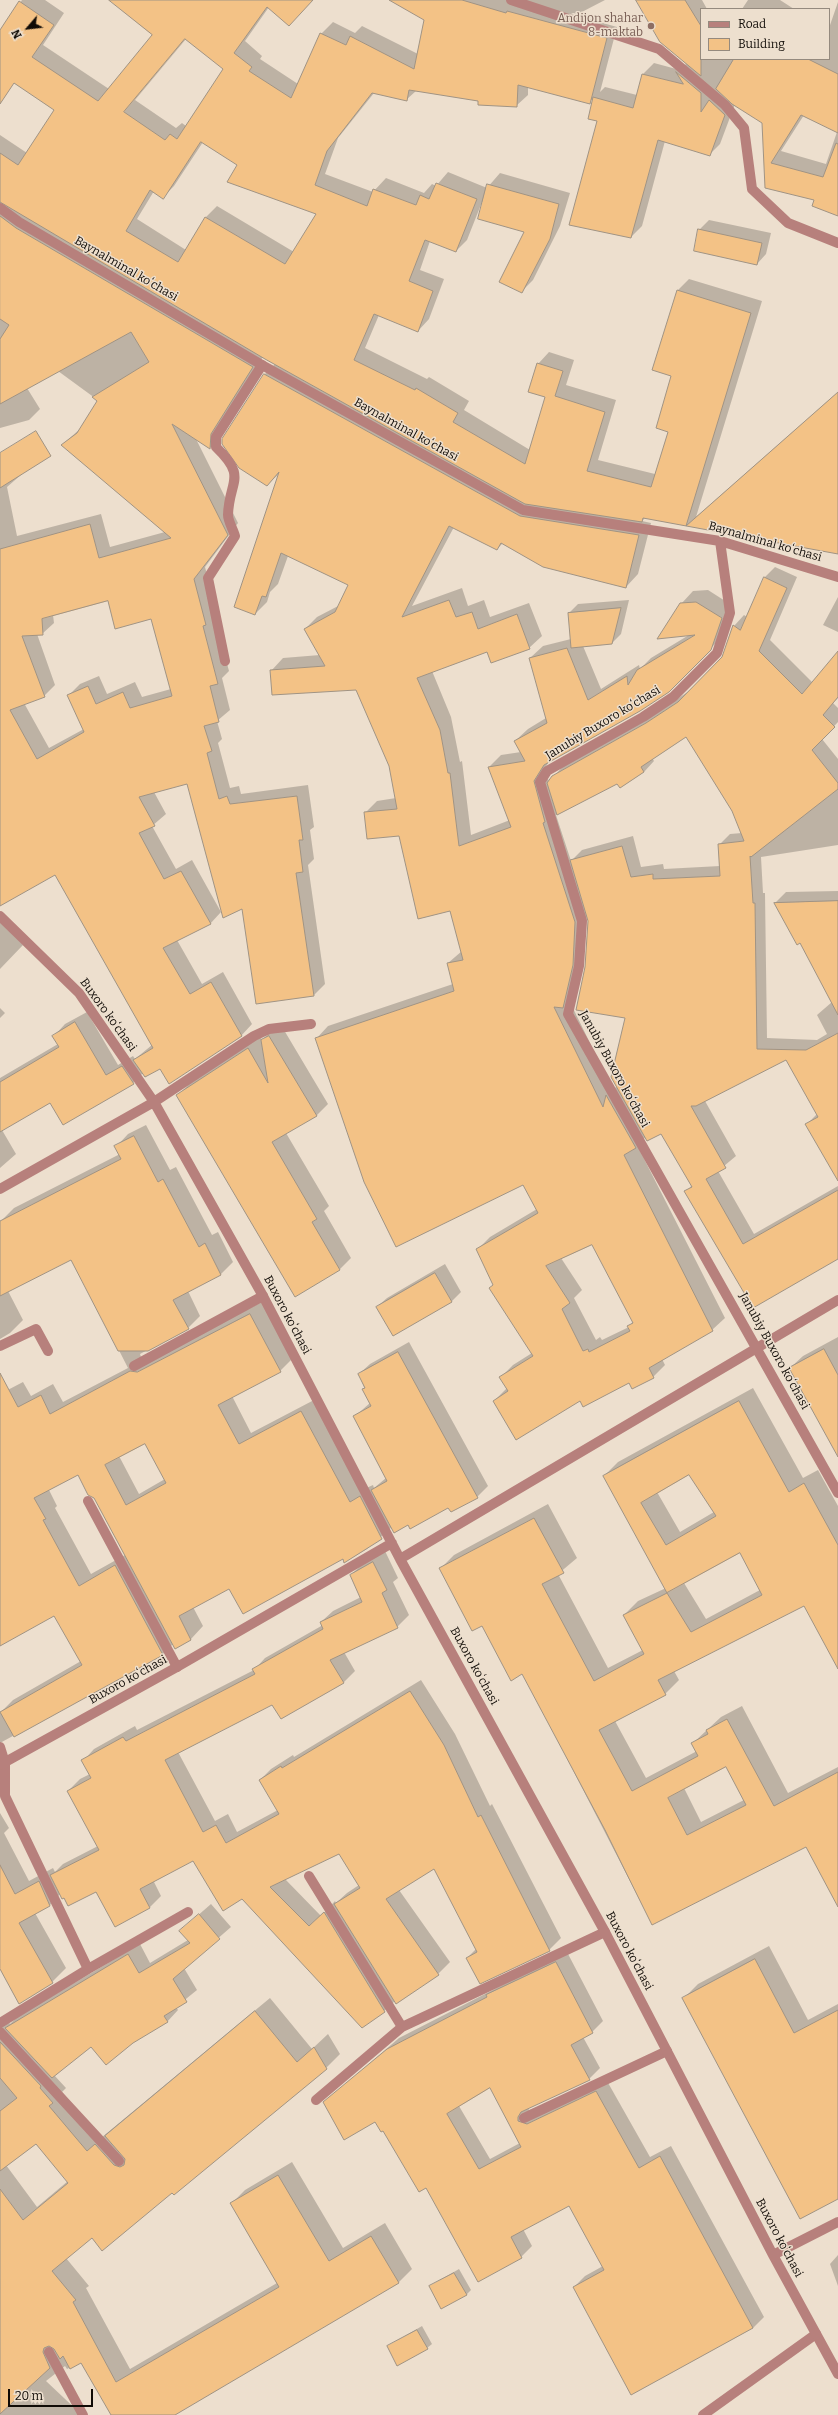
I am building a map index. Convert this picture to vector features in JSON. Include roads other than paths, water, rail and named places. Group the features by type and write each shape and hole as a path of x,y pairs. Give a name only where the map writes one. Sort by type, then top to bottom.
{"street":[{"path":"511,0 659,49 725,105 744,128 752,189 788,223 838,243"},
{"name":"Baynalminal koʻchasi","path":"0,208 19,222 262,364 523,510 720,541 838,577"},
{"path":"225,661 208,578 235,536 228,516 236,474 227,457 216,447 216,437 262,364"},
{"name":"Janubiy Buxoro koʻchasi","path":"720,541 730,614 717,653 672,697 644,717 547,771 540,782 582,920 579,966 568,1014 758,1348 838,1493"},
{"name":"Buxoro koʻchasi","path":"0,916 79,993 154,1102 263,1296 400,1559 605,1932 773,2255 838,2374"},
{"path":"0,1189 154,1102 254,1036 269,1029 311,1024"},
{"path":"134,1366 263,1296"},
{"path":"400,1559 838,1300"},
{"path":"0,1346 36,1329 48,1351"},
{"path":"88,1501 177,1667"},
{"name":"Buxoro koʻchasi","path":"3,1764 177,1667 392,1542"},
{"path":"0,1747 3,1764 5,1796 88,1969"},
{"path":"310,1876 402,2027"},
{"path":"0,2024 88,1969 188,1912"},
{"path":"316,2100 402,2027 605,1932"},
{"path":"0,2032 119,2161"},
{"path":"524,2118 667,2051"},
{"path":"773,2255 838,2222"},
{"path":"703,2415 816,2334"},
{"path":"49,2352 83,2415"}],"place":[{"name":"Andijon shahar 8-maktab","path":"651,26"}]}
